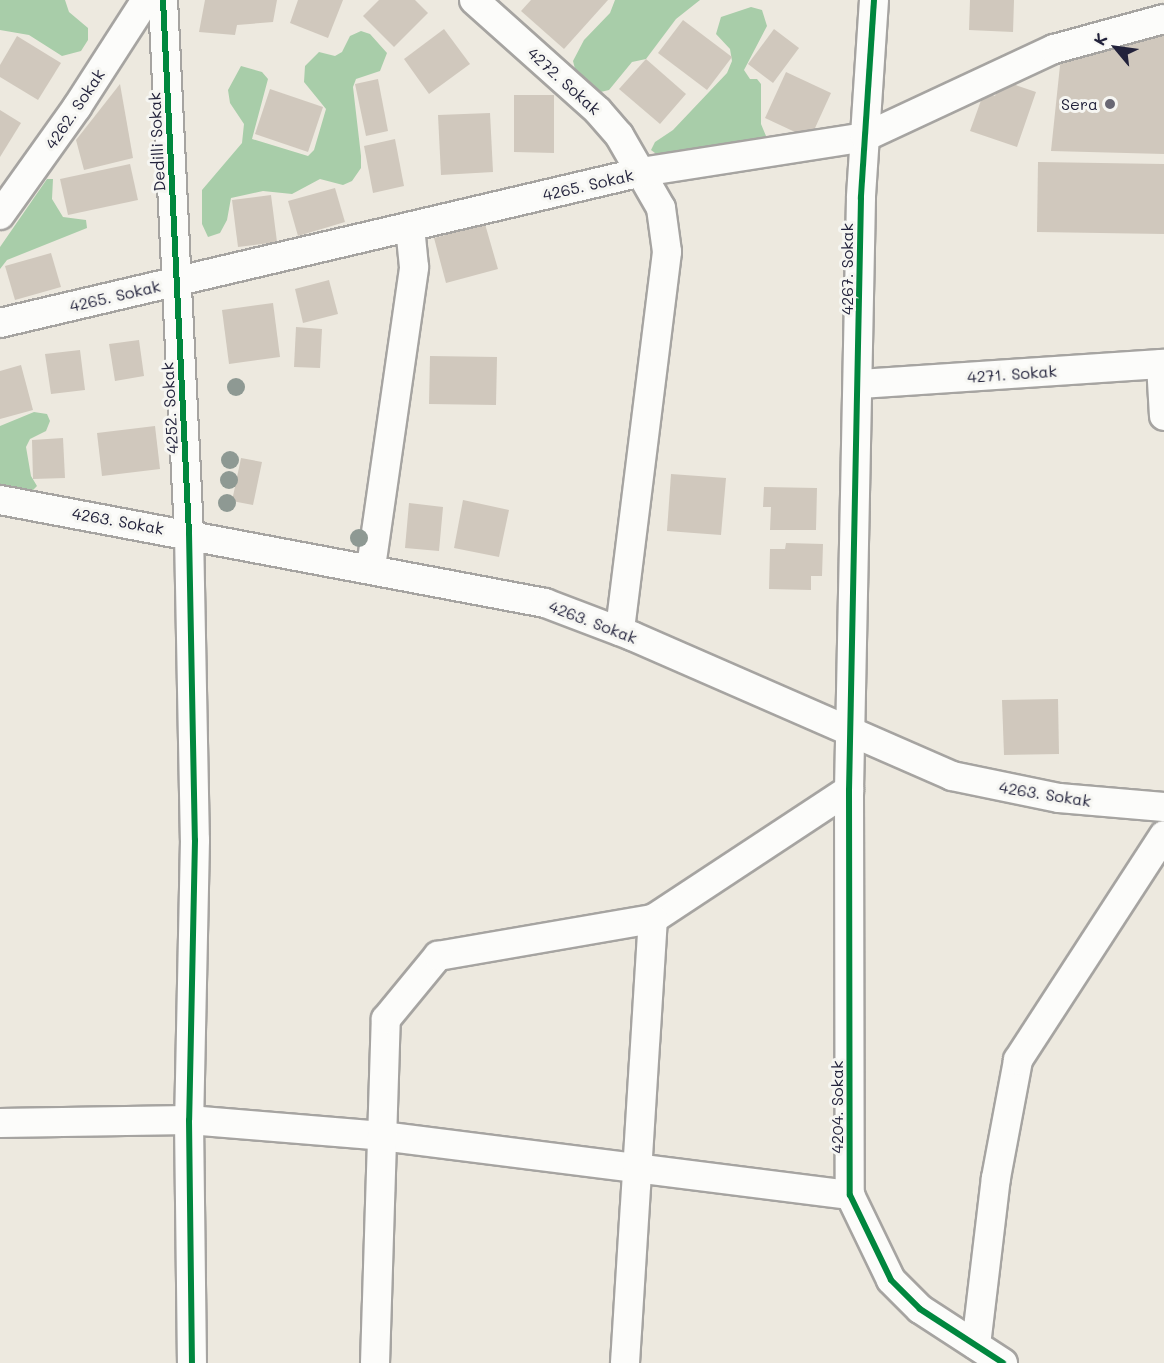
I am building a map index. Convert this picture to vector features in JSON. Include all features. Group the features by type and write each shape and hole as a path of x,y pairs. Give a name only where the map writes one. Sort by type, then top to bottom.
{"street":[{"name":"4262. Sokak","path":"0,215 77,108 146,0"},
{"name":"Dedilli Sokak","path":"163,0 178,282"},
{"name":"4272. Sokak","path":"474,0 598,111 619,135 661,208 667,252 620,631"},
{"name":"4267. Sokak","path":"849,790 865,137 874,0"},
{"name":"4265. Sokak","path":"0,323 642,172 865,137 1054,49 1164,19"},
{"path":"371,567 414,267 410,227"},
{"name":"4252. Sokak","path":"178,282 189,533 195,840 189,1120 192,1363"},
{"name":"4271. Sokak","path":"860,384 1163,364"},
{"path":"1163,364 1164,416"},
{"name":"4263. Sokak","path":"0,500 371,567 545,603 620,631 927,767 976,782 1099,803 1164,807"},
{"path":"375,1363 386,1019 438,956 653,919 849,790"},
{"name":"4204. Sokak","path":"849,790 850,1195 891,1280 920,1309 993,1358"},
{"path":"993,1358 996,1178 1018,1060 1164,835"},
{"path":"625,1363 634,1165 653,919"},
{"path":"0,1123 189,1120 382,1136 634,1165 850,1195"}],"green space":[{"path":"0,0 65,0 69,12 88,28 88,40 81,51 62,56 29,35 0,30"},
{"path":"615,0 700,0 676,19 646,59 632,62 609,90 592,94 578,81 573,61 584,40 610,13"},
{"path":"751,7 762,10 767,26 744,70 750,79 757,79 761,84 761,124 769,143 659,156 651,150 655,142 673,130 727,73 732,61 730,49 716,34 721,17"},
{"path":"361,31 370,34 387,53 380,71 356,79 353,87 361,168 352,181 343,185 320,179 292,194 263,191 231,198 227,220 220,233 208,237 202,224 202,190 242,143 244,124 230,103 228,90 241,66 262,72 268,79 252,139 308,156 314,150 326,109 304,82 305,66 319,52 335,56 342,52 350,36"},
{"path":"47,179 53,179 52,199 63,217 86,220 87,228 7,260 0,269 0,247"},
{"path":"34,412 47,414 50,421 46,431 30,439 26,447 31,476 37,486 31,492 0,487 0,426"}],"building":[{"path":"205,0 277,0 273,22 237,25 235,35 199,32"},
{"path":"298,0 343,0 328,38 290,23"},
{"path":"379,0 415,0 428,13 394,47 363,16"},
{"path":"531,0 608,0 564,49 521,11"},
{"path":"970,0 1014,0 1013,32 969,30"},
{"path":"683,20 732,57 707,90 658,53"},
{"path":"444,29 470,64 429,94 404,59"},
{"path":"774,29 799,48 773,83 748,64"},
{"name":"Sera","path":"1164,35 1164,154 1051,151 1061,56"},
{"path":"17,36 61,63 38,100 0,77 0,65"},
{"path":"646,59 686,94 660,124 619,89"},
{"path":"786,72 831,93 810,139 765,118"},
{"path":"378,79 388,131 366,136 355,84"},
{"path":"1001,80 1036,92 1017,147 970,131 984,92 995,96"},
{"path":"120,84 133,158 84,170 76,140"},
{"path":"270,89 323,107 308,152 255,134"},
{"path":"514,95 554,95 554,153 514,152"},
{"path":"0,110 21,123 0,157"},
{"path":"490,113 493,172 441,175 438,115"},
{"path":"395,139 404,186 373,193 364,146"},
{"path":"1038,162 1164,164 1164,234 1037,232"},
{"path":"130,164 138,200 68,215 60,179"},
{"path":"335,188 345,222 298,236 288,201"},
{"path":"271,195 277,242 238,247 232,200"},
{"path":"485,224 498,269 446,283 434,238"},
{"path":"51,253 61,287 15,300 5,266"},
{"path":"329,280 338,314 303,323 295,289"},
{"path":"273,303 280,357 229,364 222,310"},
{"path":"296,327 322,329 320,368 294,367"},
{"path":"139,340 144,376 115,381 109,344"},
{"path":"80,350 85,390 51,394 45,354"},
{"path":"430,356 497,357 496,405 429,404"},
{"path":"21,365 33,410 0,419 0,371"},
{"path":"155,426 160,469 102,476 97,433"},
{"path":"63,438 65,478 33,479 32,440"},
{"path":"241,458 262,462 253,505 232,501"},
{"path":"671,474 726,478 721,535 667,531"},
{"path":"764,487 817,488 816,530 770,530 771,507 763,507"},
{"path":"463,500 509,510 499,557 454,548"},
{"path":"409,503 443,507 439,551 405,548"},
{"path":"786,543 823,544 822,576 811,576 811,590 769,589 770,549 785,549"},
{"path":"1058,699 1059,754 1004,755 1002,700"}],"cycle path":[{"path":"163,0 189,533 195,840 189,1120 192,1363"},
{"path":"874,0 861,198 849,790 850,1195 891,1280 920,1309 1003,1363"}],"place":[{"name":"Sera","path":"1110,104"}]}
